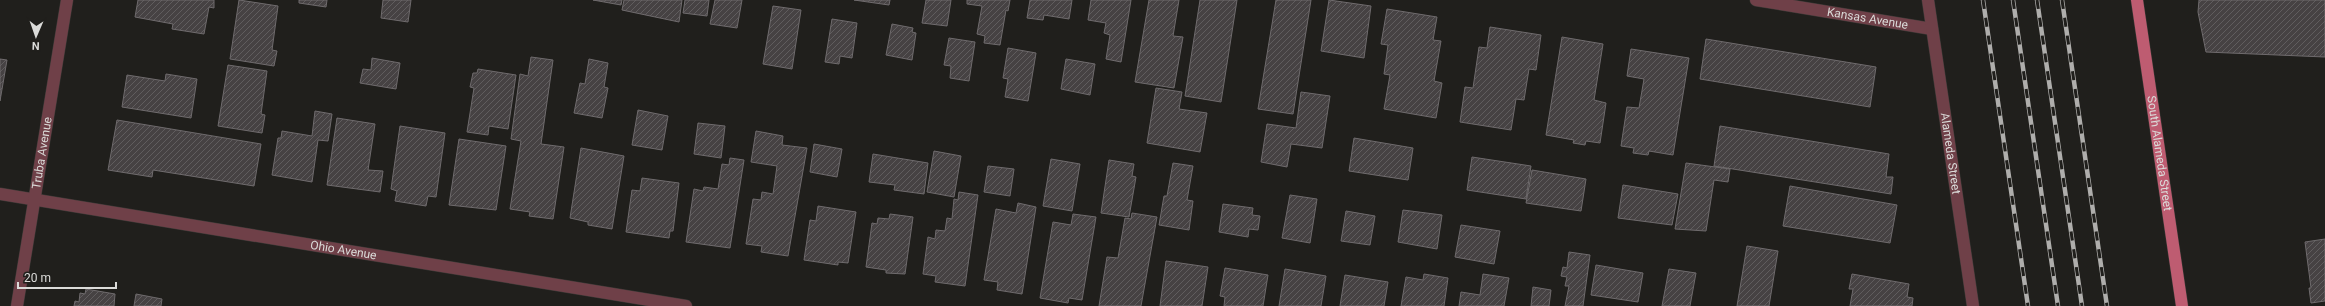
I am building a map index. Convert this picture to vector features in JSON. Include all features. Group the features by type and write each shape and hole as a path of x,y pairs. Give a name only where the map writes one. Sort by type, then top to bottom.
{"main road":[{"name":"South Alameda Street","path":"2138,0 2182,306"}],"street":[{"name":"Truba Avenue","path":"17,306 67,0"},
{"name":"Kansas Avenue","path":"1756,0 1932,29"},
{"name":"Alameda Street","path":"1928,0 1974,306"},
{"name":"Ohio Avenue","path":"0,194 686,306"}],"building":[{"path":"138,0 214,0 214,8 209,7 204,34 172,29 173,24 135,17"},
{"path":"239,0 278,6 272,50 277,51 274,66 230,59"},
{"path":"299,0 327,0 326,7 299,3"},
{"path":"383,0 411,0 408,22 381,18"},
{"path":"593,0 622,0 621,5"},
{"path":"624,0 682,0 679,22 622,10"},
{"path":"685,0 709,0 707,16 683,13"},
{"path":"715,0 742,0 737,28 710,24"},
{"path":"854,0 890,0 889,5"},
{"path":"926,0 951,0 947,26 922,23"},
{"path":"967,0 1010,0 1008,11 1006,10 1000,45 984,43 985,36 977,34 982,6 967,4"},
{"path":"1030,0 1072,0 1069,19 1044,15 1043,20 1027,18"},
{"path":"1091,0 1131,0 1121,62 1106,59 1110,35 1104,33 1106,23 1088,20"},
{"path":"1149,0 1179,0 1173,36 1183,37 1174,88 1135,82"},
{"path":"1200,0 1237,0 1221,102 1185,96"},
{"path":"1276,0 1311,0 1293,114 1258,109"},
{"path":"1329,0 1371,6 1364,58 1321,51"},
{"path":"2199,0 2325,0 2325,57 2206,52 2198,12"},
{"path":"773,6 801,10 792,69 763,64"},
{"path":"1387,9 1437,17 1433,40 1441,41 1434,81 1442,83 1436,118 1384,109 1390,75 1384,74 1388,45 1381,44"},
{"path":"832,19 857,23 852,58 840,56 839,64 825,62"},
{"path":"892,24 913,28 912,32 916,33 912,60 886,55"},
{"path":"1490,27 1541,35 1536,70 1529,69 1524,100 1516,99 1511,130 1460,122 1465,87 1473,88 1479,47 1487,48"},
{"path":"1562,37 1603,44 1594,100 1606,103 1600,143 1586,141 1585,145 1573,143 1574,140 1546,135"},
{"path":"949,38 975,42 969,81 950,78 951,66 944,65"},
{"path":"1706,39 1876,67 1870,107 1700,79"},
{"path":"1008,48 1036,53 1028,101 1005,97 1008,79 1003,78"},
{"path":"1631,49 1689,58 1673,155 1649,151 1648,155 1633,153 1634,148 1621,146 1627,107 1639,108 1644,79 1627,76"},
{"path":"531,57 553,60 541,144 564,147 553,219 529,216 530,212 510,209 521,141 511,139 520,74 528,76"},
{"path":"372,58 400,63 396,89 360,83 363,69 371,70"},
{"path":"0,59 7,60 0,101"},
{"path":"589,59 608,63 604,87 608,88 602,118 574,113 580,83 585,84"},
{"path":"1066,59 1095,64 1090,95 1061,89"},
{"path":"228,65 267,71 261,114 265,115 262,133 218,126"},
{"path":"478,69 516,75 508,129 489,126 488,135 467,132 474,88 470,87 473,73 477,73"},
{"path":"166,74 197,79 191,118 122,107 127,75 165,81"},
{"path":"1156,88 1182,92 1179,109 1207,113 1200,152 1147,143"},
{"path":"1301,92 1330,96 1322,148 1291,144 1287,167 1261,162 1267,124 1296,128"},
{"path":"638,110 668,116 662,150 632,145"},
{"path":"315,111 332,114 328,141 318,140 312,182 272,175 278,138 281,138 282,131 312,136"},
{"path":"337,118 375,124 368,170 383,171 380,192 327,185"},
{"path":"117,120 261,144 254,186 153,170 152,177 108,170"},
{"path":"698,123 725,126 721,158 694,154"},
{"path":"400,126 445,133 436,197 428,196 426,206 395,201 397,191 391,189"},
{"path":"1720,126 1889,154 1886,177 1893,177 1891,194 1714,166"},
{"path":"756,131 783,136 782,145 807,148 788,256 761,252 762,246 746,244 753,199 761,200 762,192 773,194 777,166 751,162"},
{"path":"1354,138 1413,148 1408,180 1349,171"},
{"path":"459,139 506,146 496,210 449,205"},
{"path":"814,144 842,149 837,177 810,172"},
{"path":"581,148 624,156 612,229 588,225 588,222 570,218"},
{"path":"934,151 961,156 954,197 927,192"},
{"path":"873,154 928,163 924,194 894,190 895,185 869,182"},
{"path":"1472,157 1531,166 1526,199 1467,190"},
{"path":"730,158 744,160 730,248 686,242 694,189 703,191 704,187 718,189 722,164 729,165"},
{"path":"1051,159 1080,164 1072,211 1043,206"},
{"path":"1109,160 1134,164 1132,176 1136,177 1129,217 1101,213"},
{"path":"1173,163 1193,166 1187,200 1193,201 1189,230 1159,225 1164,196 1167,196"},
{"path":"1686,163 1730,169 1728,182 1714,180 1706,231 1675,229"},
{"path":"988,166 1014,169 1010,196 984,192"},
{"path":"1532,170 1586,179 1581,211 1526,203"},
{"path":"642,178 679,183 673,231 670,231 669,238 626,232 632,190 640,191"},
{"path":"1623,185 1678,194 1672,225 1618,218"},
{"path":"1790,186 1897,205 1890,243 1783,226"},
{"path":"959,192 978,195 965,286 935,282 936,276 923,274 928,237 935,239 936,230 945,231 947,218 952,219 954,199 958,200"},
{"path":"1290,195 1317,199 1310,243 1282,238"},
{"path":"1018,203 1036,207 1022,294 997,290 998,282 984,280 996,209 1016,213"},
{"path":"1223,204 1253,208 1252,215 1260,216 1258,230 1249,229 1248,237 1219,232"},
{"path":"818,206 856,212 848,263 838,262 838,265 804,260 810,220 816,221"},
{"path":"1403,210 1442,215 1437,249 1398,242"},
{"path":"1346,211 1375,216 1370,245 1341,241"},
{"path":"1132,213 1157,217 1141,306 1099,306 1107,257 1118,258 1125,218 1131,219"},
{"path":"890,214 913,217 905,274 886,273 886,270 866,267 872,223 877,224 878,218 889,219"},
{"path":"1073,214 1096,217 1082,300 1069,298 1068,303 1040,298 1053,222 1071,225"},
{"path":"1461,225 1500,231 1494,264 1455,257"},
{"path":"2325,239 2325,301 2311,303 2309,288 2311,288 2305,242"},
{"path":"1747,246 1778,251 1769,306 1737,306"},
{"path":"1569,252 1590,255 1583,306 1565,306 1569,286 1565,286 1567,277 1561,276 1563,267 1567,268"},
{"path":"1166,261 1208,267 1202,306 1160,306"},
{"path":"1596,265 1643,273 1638,302 1591,295"},
{"path":"1225,268 1268,275 1263,306 1224,306 1225,297 1220,296"},
{"path":"1285,269 1326,276 1321,306 1279,306"},
{"path":"1669,269 1696,273 1690,306 1662,306"},
{"path":"1424,274 1448,278 1444,306 1401,306 1406,277 1423,280"},
{"path":"1483,274 1509,278 1504,306 1459,306 1461,292 1480,295"},
{"path":"1852,274 1909,284 1907,297 1913,298 1912,306 1850,306 1853,289 1849,289"},
{"path":"1345,275 1388,282 1384,306 1340,306"},
{"path":"1533,287 1551,290 1549,306 1531,306"},
{"path":"86,289 115,294 114,306 74,306 75,301 79,302 80,293 85,294"},
{"path":"136,294 162,299 161,306 134,306"}],"railway":[{"path":"1983,0 2028,306"},
{"path":"2013,0 2058,306"},
{"path":"2037,0 2082,306"},
{"path":"2062,0 2107,306"}]}
